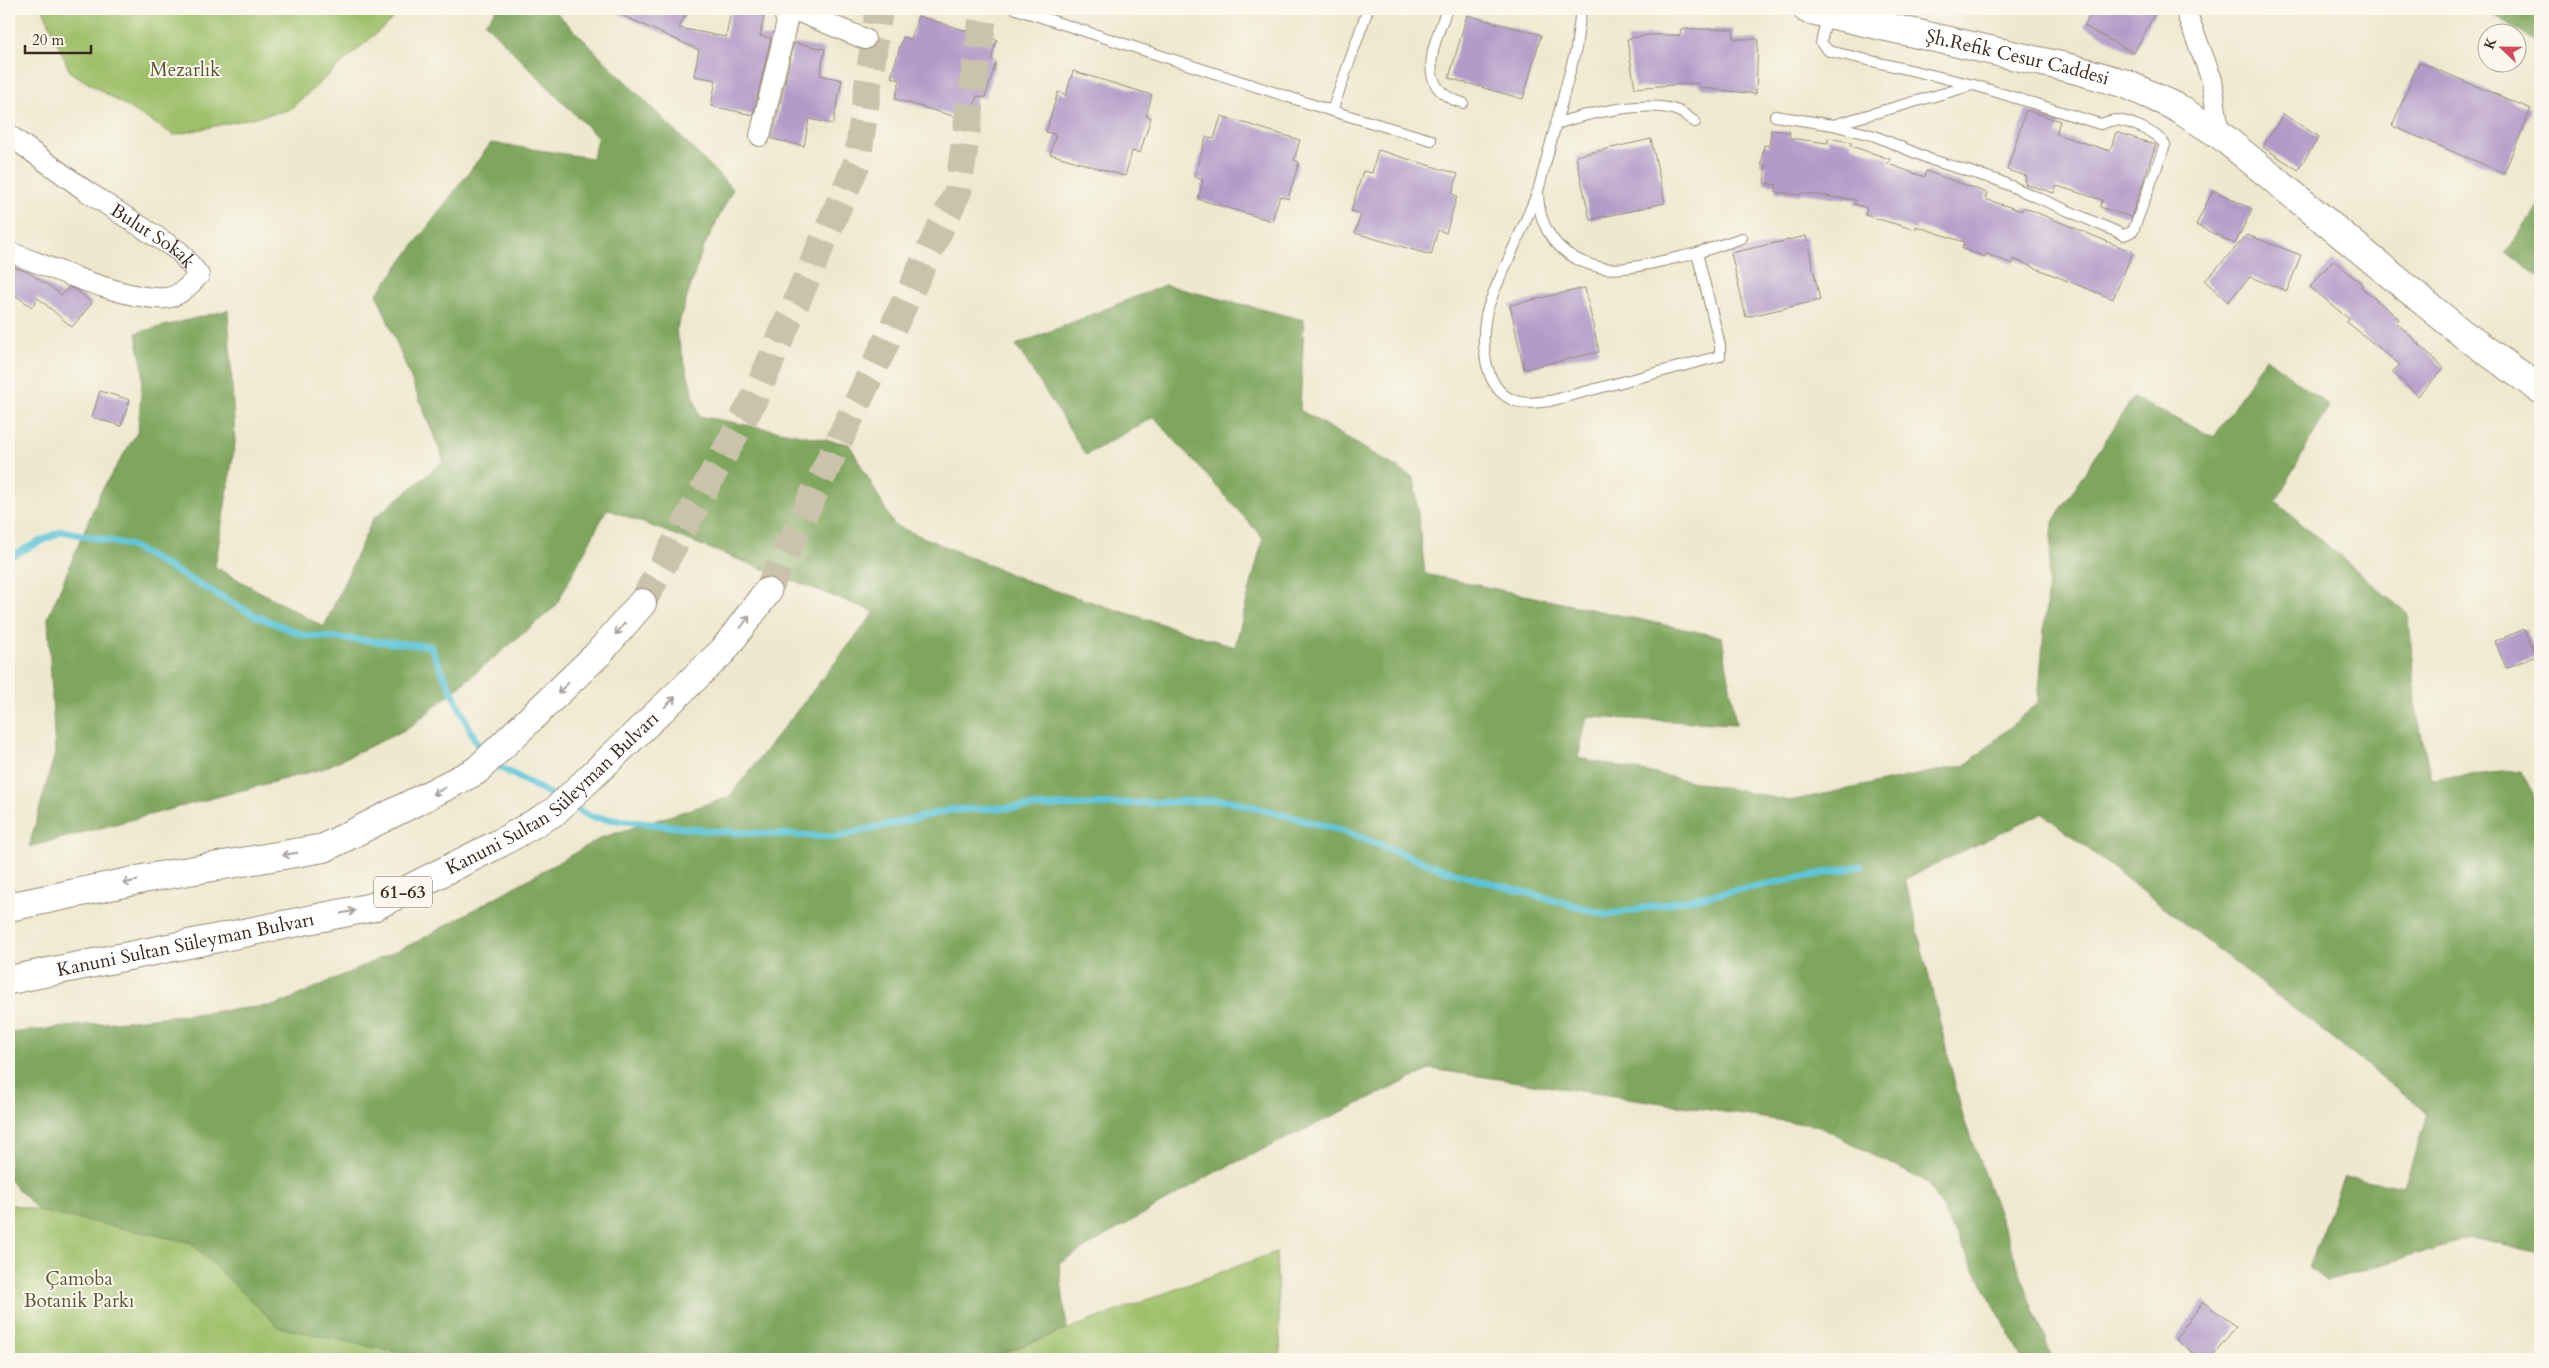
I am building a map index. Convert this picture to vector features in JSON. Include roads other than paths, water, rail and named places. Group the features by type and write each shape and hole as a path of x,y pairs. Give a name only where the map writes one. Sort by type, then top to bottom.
{"main road":[{"name":"Şh.Refik Cesur Caddesi","path":"1817,12 2074,70 2126,84 2174,106 2219,134 2464,334 2540,389"},
{"name":"Kanuni Sultan Süleyman Bulvarı","path":"9,980 373,907 554,812 723,651 767,592"},
{"path":"9,907 148,878 324,848 476,771 598,654 642,603"}],"street":[{"path":"760,136 787,21 782,9"},
{"path":"792,9 865,39"},
{"path":"2185,9 2212,80 2219,134"},
{"name":"Bulut Sokak","path":"9,135 86,191 180,252 199,275 188,288 166,298 129,294 9,252"}],"lane":[{"path":"1016,9 1332,111 1431,140"},
{"path":"1332,111 1368,9"},
{"path":"1447,9 1430,68 1433,82 1439,92 1450,99 1463,103"},
{"path":"1581,9 1576,49 1538,191 1497,284 1486,314 1484,344 1487,368 1497,387 1511,400 1528,404 1550,401 1720,356 1720,345 1697,253"},
{"path":"1775,116 1833,125 1875,136 1932,160 1997,180 2124,235 2133,231 2165,145 2160,138 2114,120 2100,124 1974,85 1829,51 1821,43 1817,12"},
{"path":"1833,125 1974,85"},
{"path":"1556,124 1580,115 1612,110 1662,108 1678,111 1694,122"},
{"path":"1538,191 1538,209 1548,232 1562,250 1604,268 1623,267 1697,253 1742,238"}],"waterway":[{"path":"9,557 62,531 129,545 254,615 303,635 430,646 483,756"},
{"path":"492,763 559,799"},
{"path":"571,806 591,817 710,831 836,837 949,810 1226,800 1341,830 1447,871 1608,915 1861,866"}],"tunnel":[{"path":"642,603 754,399 857,163 879,9"},
{"path":"767,592 958,191 984,9"}],"park label":[{"name":"Mezarlık","path":"185,70"},
{"name":"Çamoba Botanik Parkı","path":"79,1290"}]}
